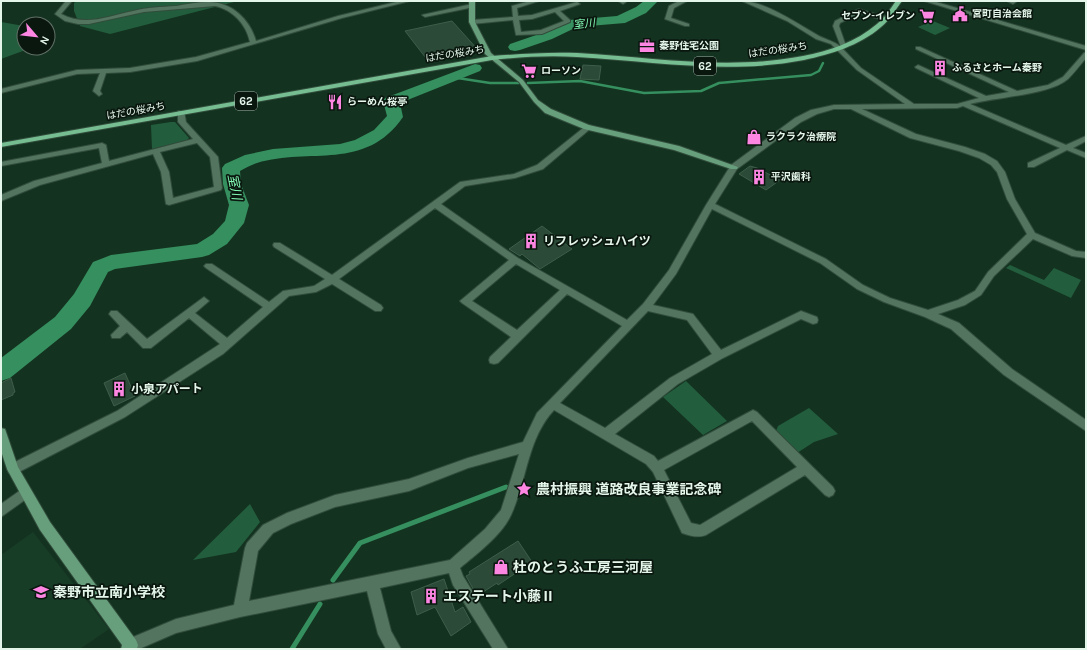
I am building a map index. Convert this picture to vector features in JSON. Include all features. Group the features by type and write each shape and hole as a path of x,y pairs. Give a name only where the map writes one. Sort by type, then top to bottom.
{"main road":[{"name":"はだの桜みち","path":"1,144 492,58 569,55 693,66 740,66 774,63 799,59 841,47 864,37 886,19 899,1"}],"street":[{"path":"69,1 58,14 66,20 81,22 102,20 144,10 206,3 222,4 228,6 244,21 251,32 253,43"},
{"path":"1,92 77,72 130,70 177,63 253,43 340,17 407,1"},
{"path":"536,1 514,7 518,34 542,32 568,21 556,10"},
{"path":"472,22 532,17 577,4 571,1"},
{"path":"684,1 671,7 668,19 687,25"},
{"path":"745,1 789,20 818,38 841,47 859,69 912,106"},
{"path":"927,1 1086,48"},
{"path":"428,13 472,4 472,22 479,38 492,58 521,81 536,101 548,111 587,127 676,148 734,167"},
{"path":"841,47 836,26 837,22 859,11 886,19"},
{"path":"918,48 1016,93"},
{"path":"1,433 13,469 45,526 129,647 176,626 240,610 453,566 490,533 506,513 527,446 541,416 646,307 673,272 710,205 734,167 802,117 814,112 834,107 950,107 985,98 1041,90 1056,84 1065,78 1086,54"},
{"path":"918,67 985,98"},
{"path":"95,93 104,70"},
{"path":"966,104 1086,156"},
{"path":"852,107 913,136 962,149 982,156 994,163 1001,172 1012,199 1032,235 1075,254 1086,254"},
{"path":"156,152 165,172 169,202 218,188 214,157 182,122 181,113"},
{"path":"13,469 121,414 219,351 286,293 316,289 333,279 463,184 515,176 540,167 587,127"},
{"path":"1048,166 1034,163 1068,148 1086,138"},
{"path":"1,198 37,183 198,140"},
{"path":"1,164 102,145 106,164"},
{"path":"436,205 515,260 566,290 575,293 628,325"},
{"path":"710,205 823,261 867,290 887,300 928,314 955,326 1008,372 1086,426"},
{"path":"928,314 956,304 979,293 984,281 990,274 1032,235"},
{"path":"277,245 378,308"},
{"path":"515,260 465,301 518,336"},
{"path":"209,266 270,307"},
{"path":"494,360 566,290"},
{"path":"114,314 126,327 147,345 204,301"},
{"path":"646,307 690,317 720,355"},
{"path":"189,313 227,344"},
{"path":"606,434 674,381 720,355 801,315 813,320"},
{"path":"116,334 126,327"},
{"path":"552,404 650,460 657,468 687,530 700,531 805,468"},
{"path":"657,468 752,415 829,491"},
{"path":"240,610 252,548 268,529 288,519 335,501 409,485 468,463 527,446"},
{"path":"1,511 26,493"},
{"path":"453,566 458,580 501,649"},
{"path":"372,583 385,634 394,649"}],"shaded area":[{"path":"77,1 238,1 110,34 80,26 74,11 74,3"},
{"path":"932,21 950,28 935,35 918,27"},
{"path":"1,22 16,25 16,54 1,59"},
{"path":"175,122 189,138 187,140 152,149 151,125"},
{"path":"1010,265 1044,280 1054,268 1081,280 1071,298 1006,268"},
{"path":"686,381 727,421 703,435 663,397"},
{"path":"809,408 838,434 814,442 797,453 776,431 778,426"},
{"path":"250,504 260,522 236,552 193,560"},
{"name":"秦野市立南小学校","path":"33,532 109,629 80,649 1,649 1,555"}],"building":[{"path":"452,21 479,51 429,62 405,31"},
{"path":"583,65 601,66 599,80 580,79"},
{"name":"平沢歯科","path":"750,166 780,180 766,190 739,174"},
{"path":"542,226 572,249 540,269 522,254 520,256 509,249"},
{"name":"小泉アパート","path":"125,373 135,396 114,406 104,383"},
{"path":"11,378 15,392 13,395 1,400 1,383"},
{"name":"杜のとうふ工房三河屋","path":"518,541 532,562 498,585 497,583 477,596 466,576 470,574 469,572"},
{"path":"444,579 455,612 463,607 471,622 451,636 435,607 417,615 411,592"}],"waterway":[{"name":"室川","path":"515,47 547,36 574,23 620,20 641,10 652,1"},
{"path":"528,83 580,81 644,93 701,91 719,83 811,75 819,71 823,63"},
{"name":"室川","path":"1,371 63,323 82,300 100,267 111,262 202,250 220,239 234,223 239,205 232,184 231,168 251,159 273,154 318,152 361,144 380,134 395,117 391,101 475,68"},
{"path":"451,77 490,83 519,83"},
{"path":"333,580 360,543 506,487"},
{"path":"292,649 320,604"}],"place":[{"name":"宮町自治会館","path":"960,14"},
{"name":"セブン-イレブン","path":"927,16"},
{"name":"秦野住宅公園","path":"647,46"},
{"name":"ふるさとホーム秦野","path":"940,68"},
{"name":"ローソン","path":"529,71"},
{"name":"らーめん桜亭","path":"335,102"},
{"name":"ラクラク治療院","path":"754,137"},
{"name":"平沢歯科","path":"759,177"},
{"name":"リフレッシュハイツ","path":"531,241"},
{"name":"小泉アパート","path":"119,389"},
{"name":"農村振興 道路改良事業記念碑","path":"524,489"},
{"name":"杜のとうふ工房三河屋","path":"501,567"},
{"name":"秦野市立南小学校","path":"41,592"},
{"name":"エステート小藤Ⅱ","path":"431,596"}]}
